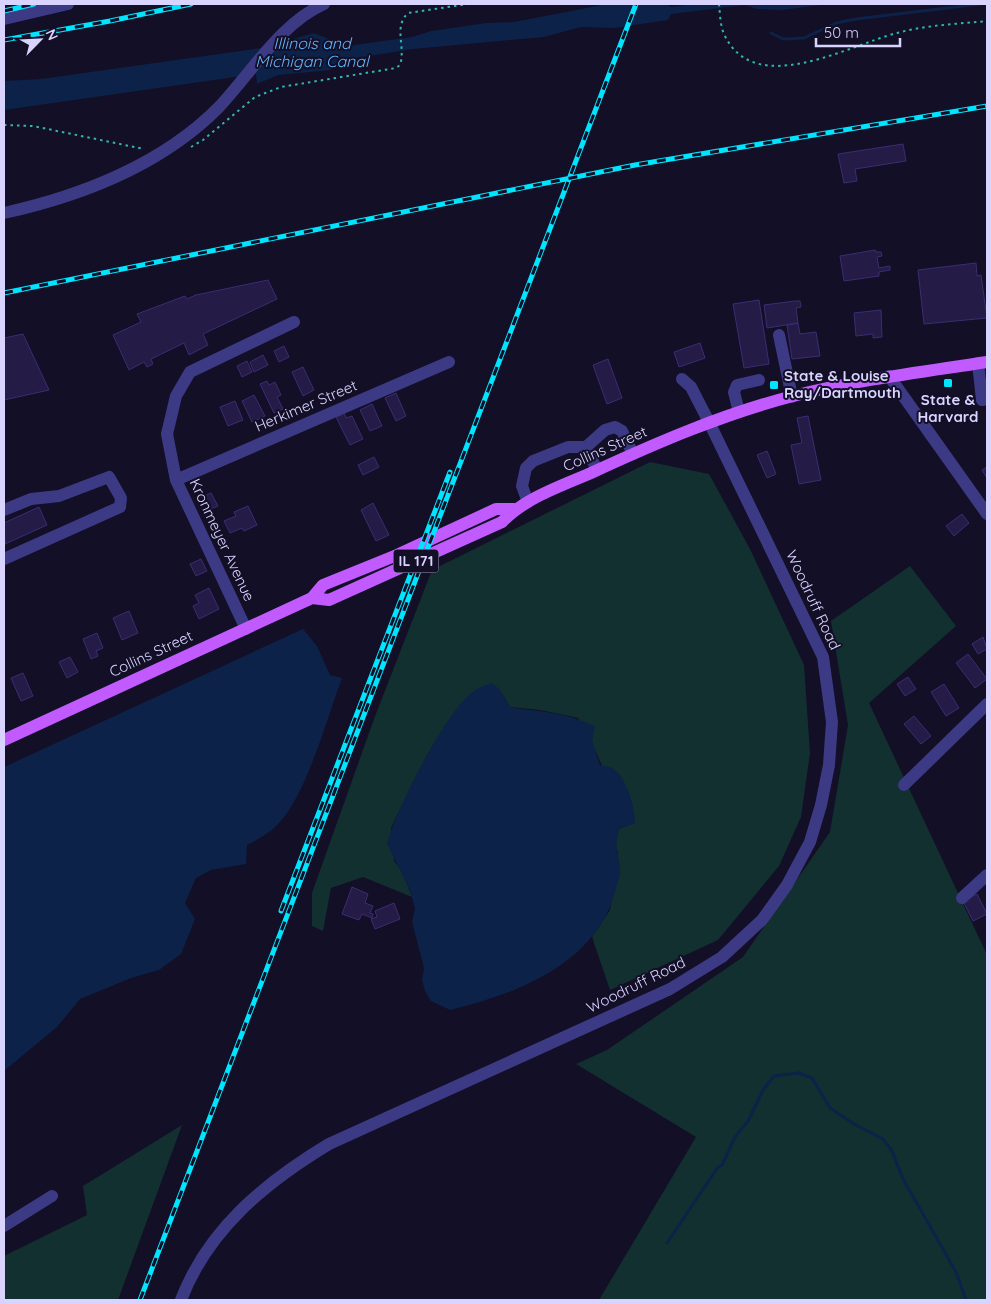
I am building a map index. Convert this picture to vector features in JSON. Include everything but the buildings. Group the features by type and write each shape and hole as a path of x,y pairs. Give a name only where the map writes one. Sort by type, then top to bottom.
{"main road":[{"name":"IL 171","path":"709,422 792,397 889,376 982,363"},
{"name":"Collins Street","path":"4,740 312,598 323,586 496,510 514,509 597,470 709,422"}],"street":[{"path":"4,19 68,4"},
{"path":"4,213 35,206 84,190 156,155 195,130 288,30 306,14 324,4"},
{"name":"Kronmeyer Avenue","path":"246,629 176,480 167,434 176,396 190,372 294,322"},
{"path":"779,335 792,397"},
{"name":"Herkimer Street","path":"176,480 449,362"},
{"path":"982,363 982,400 987,400"},
{"path":"889,376 987,514"},
{"name":"Woodruff Road","path":"181,1300 201,1259 222,1231 244,1206 292,1167 329,1144 670,989 722,957 762,920 787,885 810,842 821,804 829,765 832,722 823,657 709,422 691,387 682,379"},
{"path":"739,412 734,392 737,385 759,380"},
{"path":"528,502 522,486 526,468 534,461 568,446 586,447 605,430 615,427 622,431 633,454"},
{"path":"586,447 597,470"},
{"path":"4,510 31,499 59,496 108,477 121,498 120,507 4,559"},
{"path":"904,785 987,704"},
{"path":"962,898 987,875"},
{"path":"4,1226 52,1196"}],"path":[{"path":"186,148 203,140 264,92 281,87 396,68 400,65 403,54 400,34 401,23 408,12 468,4"},
{"path":"719,4 723,32 730,46 740,55 756,63 777,67 819,59 915,28 987,21"},
{"path":"4,124 33,126 152,151"}],"green space":[{"path":"650,462 709,474 750,549 804,665 810,753 801,817 779,866 718,940 610,990 592,937 610,910 618,853 615,843 619,829 626,826 598,757 578,718 540,710 510,707 500,690 468,696 428,753 391,828 394,861 402,871 412,897 363,877 331,888 323,931 312,926 312,893 374,719 432,570"},
{"path":"910,566 956,626 869,703 987,955 987,1300 599,1300 696,1137 576,1064 607,1050 743,957 830,832 848,725 831,621"},
{"path":"182,1125 118,1300 4,1300 4,1256 87,1215 83,1186"}],"water":[{"name":"Illinois and Michigan Canal","path":"607,4 666,4 671,7 693,4 829,4 782,10 757,9 745,5 671,14 668,20 614,28 581,27 544,37 413,49 350,59 331,70 278,75 257,84 256,74 4,110 4,81 41,79 261,48 314,33 347,46 412,37 431,31 486,23 514,22"},
{"path":"303,629 317,646 330,675 342,678 307,776 288,811 271,831 247,845 246,864 211,870 196,878 185,903 195,919 181,954 159,970 131,978 80,999 57,1027 4,1071 4,767"},
{"path":"492,683 500,690 510,707 564,715 595,727 592,740 600,765 612,768 622,778 632,801 635,823 619,829 616,846 620,870 618,881 605,917 590,939 571,957 525,985 475,1004 450,1010 431,1001 425,991 422,980 424,968 412,922 415,909 410,890 387,844 410,788 433,744 446,724 457,708 471,694 479,688"}],"waterway":[{"path":"771,33 783,39 804,38 836,23 856,19 980,4"},
{"path":"667,1243 718,1167 722,1165 735,1137 748,1121 763,1090 774,1076 799,1073 812,1078 830,1108 854,1124 883,1139 892,1151 903,1179 956,1272 966,1300"}],"railway":[{"path":"4,11 34,4"},
{"path":"4,40 191,4"},
{"path":"140,1300 636,4"},
{"path":"4,293 635,165 987,106"},
{"path":"281,911 450,472"}],"place":[{"name":"State & Harvard","path":"948,383"},
{"name":"State & Louise Ray/Dartmouth","path":"774,385"}]}
